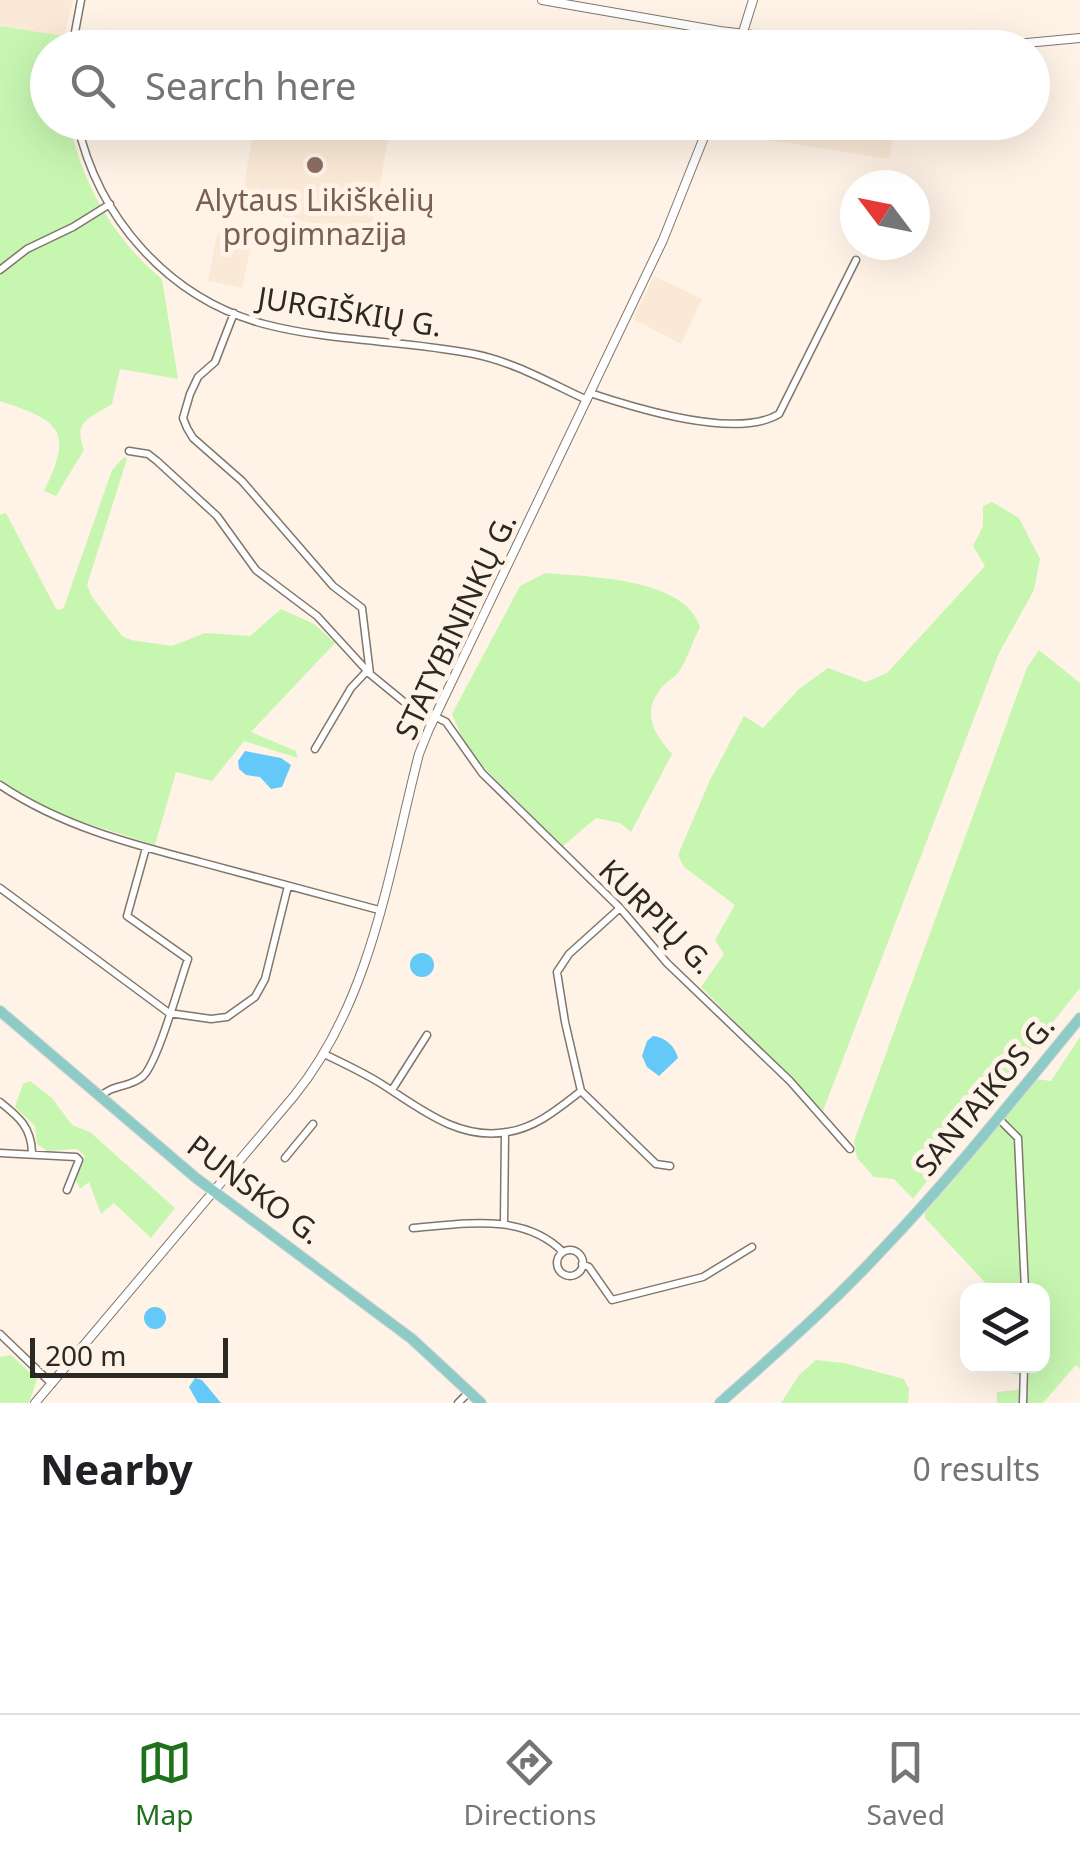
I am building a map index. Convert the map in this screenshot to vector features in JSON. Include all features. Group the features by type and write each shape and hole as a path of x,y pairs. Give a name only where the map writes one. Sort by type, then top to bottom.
{"main road":[{"name":"PUNSKO G.","path":"0,1012 213,1191 438,1360 480,1403"},
{"name":"SANTAIKOS G.","path":"720,1403 835,1298 925,1204 1080,1018"}],"street":[{"path":"75,30 80,0"},
{"path":"542,0 718,30"},
{"path":"743,30 753,0"},
{"path":"1050,41 1080,38"},
{"name":"JURGIŠKIŲ G.","path":"83,140 90,165 136,244 161,270 234,313 287,328 498,360 588,396 696,420 758,422 779,414 856,260"},
{"name":"STATYBININKŲ G.","path":"35,1403 299,1089 324,1054 358,984 419,754 433,720 668,228 703,140"},
{"path":"0,270 26,249 74,227 110,204"},
{"path":"234,313 215,362 198,377 190,394 183,418 186,428 242,480 333,586 362,608 368,672 351,688 315,750"},
{"name":"KURPIŲ G.","path":"130,451 139,451 157,461 217,516 256,570 318,616 368,672 433,720 453,730 467,756 482,772 620,908 667,963 790,1081 850,1149"},
{"path":"0,786 58,818 146,848 379,910"},
{"path":"100,1096 108,1089 130,1084 148,1071 188,959 127,916 146,848"},
{"path":"0,888 170,1014 212,1019 228,1017 256,996 265,979 288,886"},
{"path":"620,908 569,954 558,972 565,1022 581,1091 656,1164 670,1166"},
{"path":"392,1090 427,1035"},
{"path":"324,1054 392,1090 425,1113 470,1132 504,1133 548,1116 581,1091"},
{"path":"0,1102 26,1126 32,1152"},
{"path":"998,1118 1018,1138 1024,1283"},
{"path":"285,1158 314,1124"},
{"path":"504,1133 504,1223"},
{"path":"0,1153 70,1155 80,1160 67,1190"},
{"path":"413,1228 504,1223 540,1236 563,1252 575,1252 612,1300 703,1277 752,1247"},
{"path":"563,1252 557,1262 562,1273 576,1274 582,1264"},
{"path":"0,1334 52,1384"},
{"path":"1023,1403 1024,1373"},
{"path":"458,1403 470,1392"}],"shaded area":[{"path":"0,0 73,0 66,30 0,26"},
{"name":"Alytaus Likiškėlių progimnazija","path":"252,140 388,140 372,228 353,232 240,207"},
{"path":"769,140 892,140 890,159"},
{"path":"230,227 260,233 257,247 251,246 242,288 208,281 217,235"},
{"path":"654,276 702,299 681,344 633,319"}],"green space":[{"path":"0,26 30,31 30,140 74,140 102,209 130,247 162,279 178,379 120,369 112,404 85,421 80,432 84,450 56,496 44,491 58,454 56,431 36,415 0,401"},
{"path":"124,457 127,459 87,585 122,636 172,646 205,633 250,636 281,609 314,624 335,643 251,732 296,751 298,758 244,741 212,781 176,772 155,845 54,813 0,783 0,515 6,513 56,609 61,610 112,470"},
{"path":"992,502 1019,518 1040,559 1034,590 999,653 823,1111 701,987 724,954 715,940 735,905 684,867 678,855 710,780 744,716 763,728 799,689 828,668 866,682 887,673 985,566 973,546 983,526 983,506"},
{"path":"545,573 608,579 655,589 691,610 700,627 680,670 652,704 655,729 672,754 631,832 620,823 596,818 562,847 467,750 452,714 520,586"},
{"path":"1039,650 1080,683 1080,988 913,1199 894,1179 874,1177 857,1158 854,1141 1027,668"},
{"path":"1080,1037 1080,1369 1076,1365 1043,1403 997,1403 997,1392 1025,1389 1025,1376 1007,1373 1050,1373 1050,1283 985,1283 925,1218 925,1213 1035,1079 1051,1081"},
{"path":"30,1081 52,1098 72,1125 90,1132 175,1208 151,1238 114,1203 101,1214 89,1182 80,1189 76,1180 85,1156 77,1149 47,1151 37,1144 35,1126 15,1107 23,1084"},
{"path":"11,1355 37,1379 29,1403 0,1403 0,1357"},
{"path":"816,1360 904,1379 909,1389 908,1403 781,1403 799,1375"}],"water":[{"path":"245,751 281,758 291,765 282,787 271,789 260,777 246,775 239,769 238,761"},
{"path":"422,953 434,965 422,977 410,965"},
{"path":"653,1036 669,1043 678,1058 659,1076 647,1067 642,1056"},
{"path":"155,1307 163,1310 163,1326 155,1329 147,1326 144,1318 147,1310"},
{"path":"195,1378 202,1380 221,1403 198,1403 189,1387"}],"place":[{"name":"Alytaus Likiškėlių progimnazija","path":"315,165"}]}
